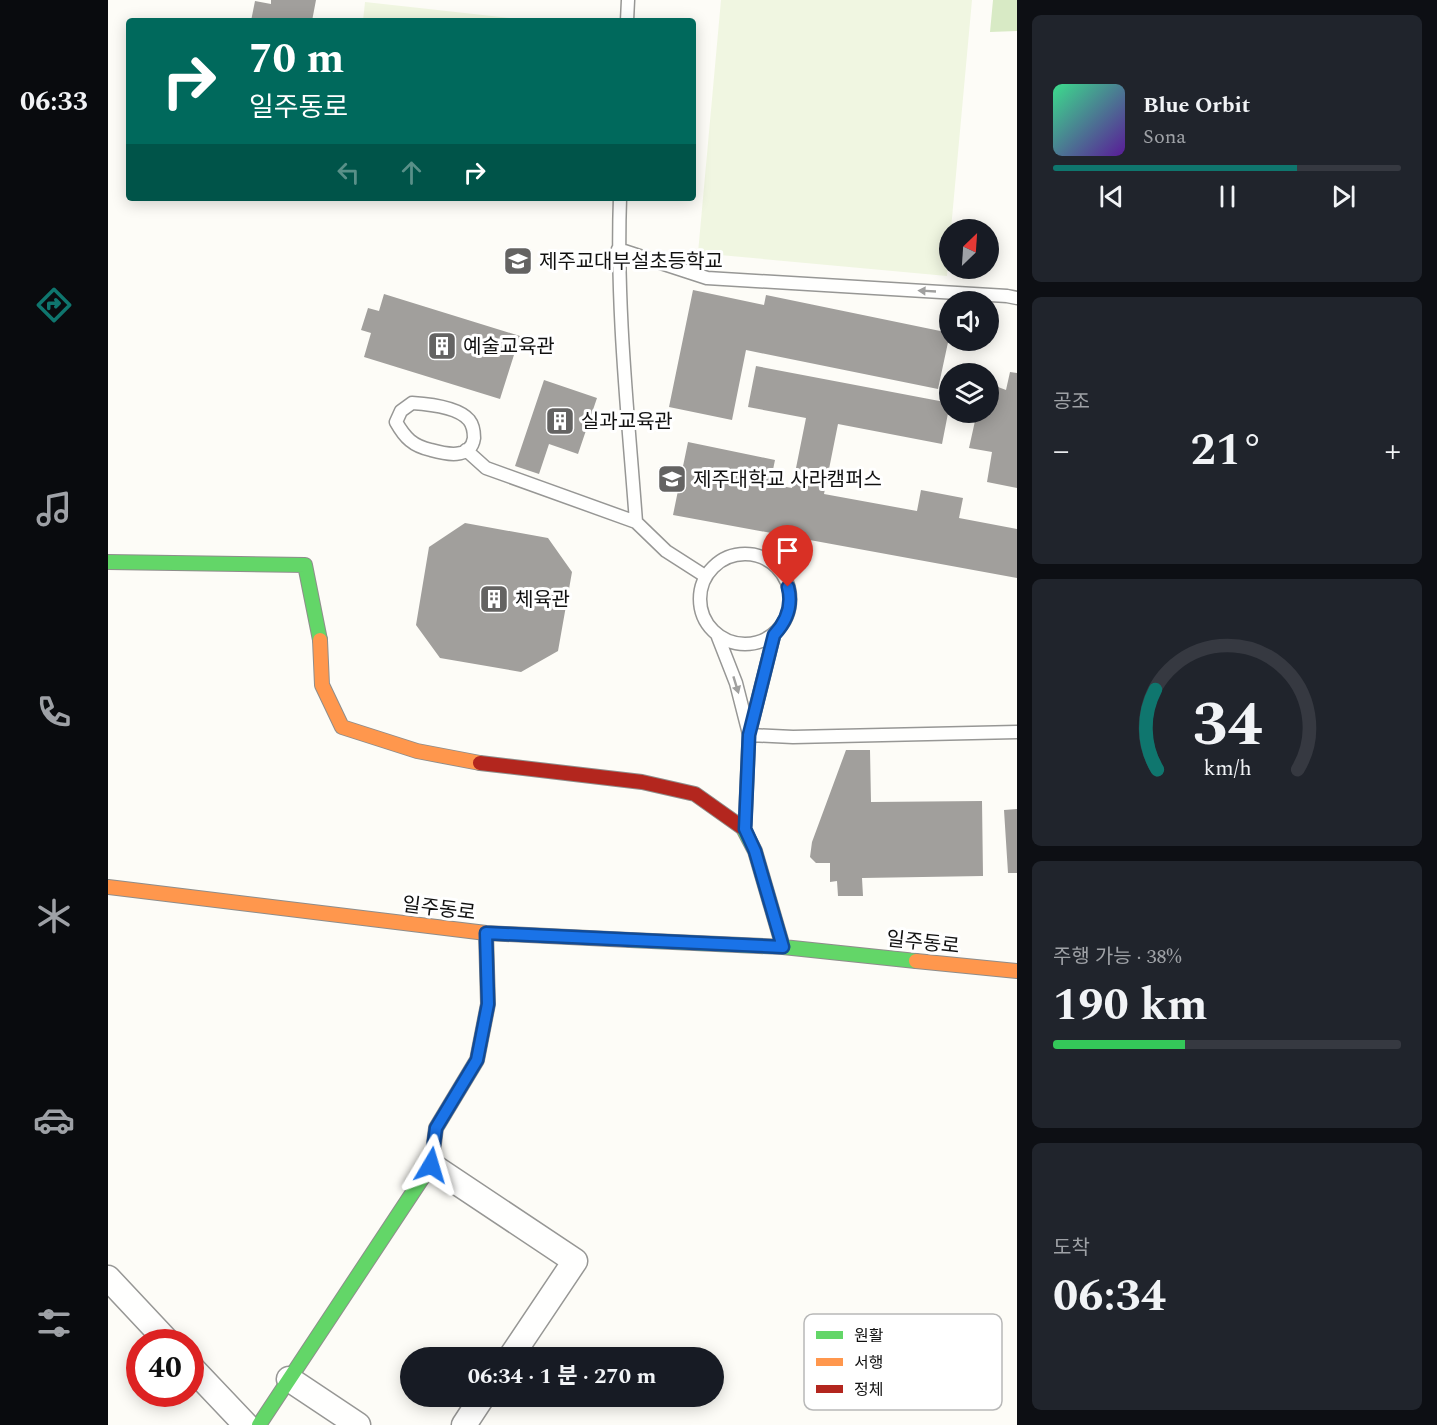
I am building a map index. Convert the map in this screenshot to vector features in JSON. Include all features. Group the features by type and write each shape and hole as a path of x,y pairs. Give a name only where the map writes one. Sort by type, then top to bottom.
{"street":[{"path":"108,562 305,565 320,636 322,685 342,727 417,751 447,757 642,782 695,794 745,829 755,851 783,947"},
{"name":"일주동로","path":"108,887 486,933 783,947 1017,971"},
{"path":"259,1425 431,1165 436,1128 477,1060 488,1004 486,933"},
{"path":"431,1165 575,1261 517,1347"},
{"path":"108,1278 156,1329"},
{"path":"289,1379 358,1425"},
{"path":"204,1381 246,1425"},
{"path":"464,1425 476,1407"}],"lane":[{"path":"627,18 628,0"},
{"path":"620,201 618,249 636,522"},
{"path":"618,249 707,278 1017,298"},
{"path":"412,402 458,413 469,420 474,431 473,443 466,450 450,455 420,447 405,438 396,422 401,411 412,402"},
{"path":"466,450 486,468 636,522 666,551 705,576"},
{"path":"718,637 732,643 746,645 761,642 774,635 783,624 789,610 790,596 787,582 768,560 755,555 740,554 726,557 714,565 705,576 700,589 699,602 702,616 718,637 736,683 749,735"},
{"path":"745,829 749,735 774,635"},
{"path":"749,735 793,737 1017,732"}],"green space":[{"path":"721,0 972,0 952,219 939,219 939,275 698,253"},
{"path":"993,0 1017,0 1017,31 990,32"},
{"path":"365,2 510,18 363,18"}],"building":[{"path":"271,0 316,0 313,18 252,18 255,1 271,4"},
{"path":"693,290 764,305 766,295 939,331 939,351 946,351 944,363 939,363 938,389 746,350 732,420 669,407"},
{"name":"예술교육관","path":"384,294 520,336 500,399 364,357 371,333 361,330 368,308 379,311"},
{"path":"756,366 939,401 939,423 946,423 942,444 838,424 824,494 917,511 921,490 963,498 959,518 1017,529 1017,578 673,515 688,442 775,460 770,484 792,488 806,418 748,407"},
{"path":"1010,372 1017,373 1017,488 987,482 992,452 969,448 975,423 999,423 999,387 1006,390"},
{"name":"실과교육관","path":"544,380 597,398 578,454 549,444 539,474 515,466"},
{"name":"체육관","path":"465,523 548,538 572,572 558,651 521,672 440,658 416,625 429,547"},
{"path":"846,750 870,750 871,802 982,801 983,876 862,878 863,896 838,896 837,881 830,882 830,863 816,863 810,857 812,842"},
{"path":"1017,809 1017,873 1008,873 1004,810"}],"traffic: fast":[{"path":"108,562 305,565 320,640"},
{"path":"743,828 755,851 783,947"},
{"path":"630,940 783,947 916,961"},
{"path":"259,1425 431,1165 432,1159"}],"traffic: slow":[{"path":"320,640 322,685 342,727 417,751 480,763"},
{"path":"108,887 486,933 630,940"},
{"path":"432,1159 436,1128 477,1060 488,1004 486,933"},
{"path":"916,961 1017,971"}],"traffic: jam":[{"path":"480,763 642,782 695,794 743,828"}],"place":[{"name":"제주교대부설초등학교","path":"518,261"},
{"name":"예술교육관","path":"442,346"},
{"name":"실과교육관","path":"560,421"},
{"name":"제주대학교 사라캠퍼스","path":"672,479"},
{"name":"체육관","path":"494,599"}],"route":[{"path":"431,1165 436,1128 477,1060 488,1004 486,933 783,947 755,851 745,829 749,735 774,635 783,624 789,610 788,587"}]}
